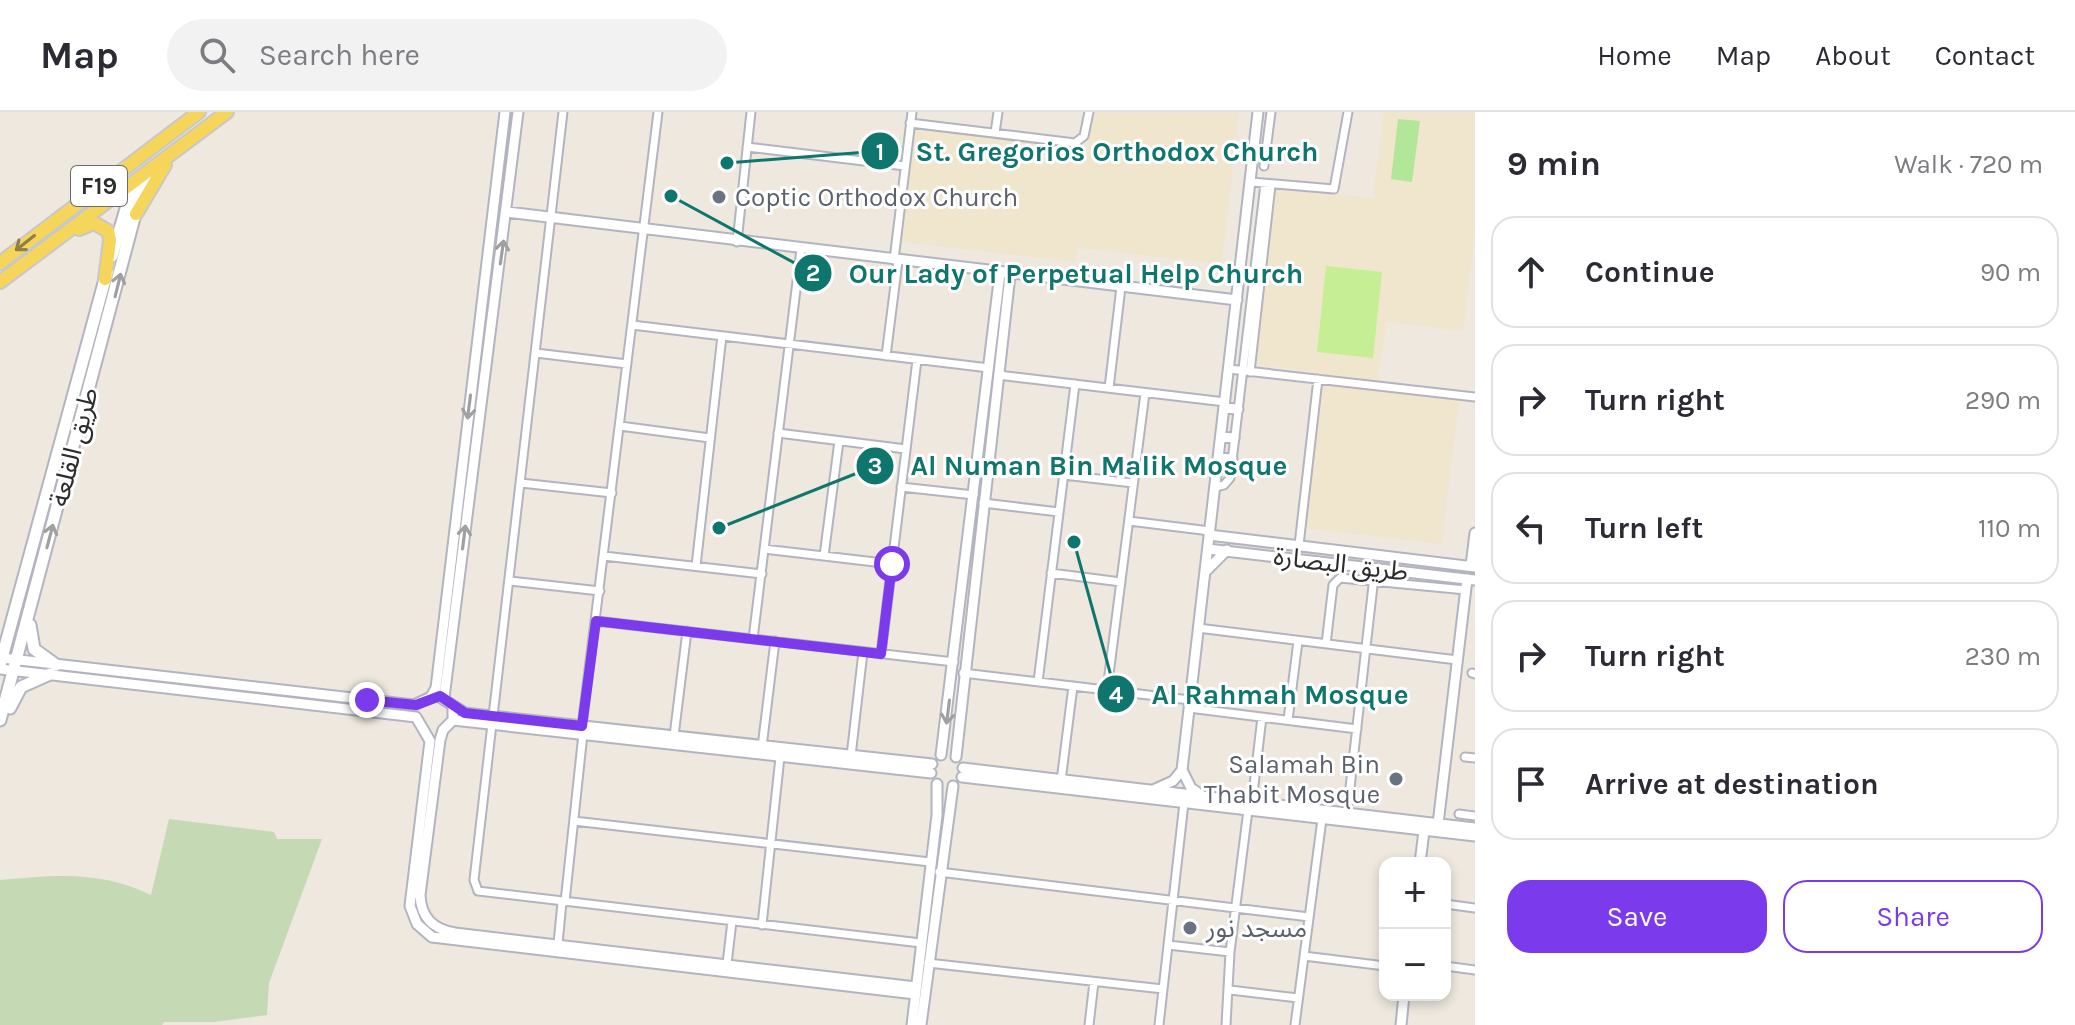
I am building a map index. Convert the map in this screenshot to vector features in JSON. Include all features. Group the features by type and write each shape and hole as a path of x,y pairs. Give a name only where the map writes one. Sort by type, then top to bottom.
{"main road":[{"name":"F19","path":"0,263 199,112"},
{"name":"F19","path":"0,282 227,112"},
{"path":"136,214 157,175 189,141"},
{"path":"51,242 63,228 133,175 132,167 126,166"},
{"name":"طريق القلعة","path":"0,723 146,173"},
{"name":"طريق القلعة","path":"1,664 134,182"},
{"path":"51,242 65,239 87,224 103,226 110,240 105,279"},
{"path":"0,723 21,687 53,669 34,649 30,611"}],"street":[{"path":"505,112 436,688 427,700 422,723 430,741 410,906 417,924 432,937 915,991"},
{"path":"493,720 453,708 444,698 518,112"},
{"path":"563,112 475,886 486,893 921,943"},
{"path":"558,944 658,112"},
{"path":"737,242 751,112"},
{"path":"886,356 912,112"},
{"path":"995,133 998,112"},
{"path":"910,123 1078,142 1086,133 1089,112"},
{"path":"1204,797 1191,788 1182,770 1258,112"},
{"path":"1264,166 1271,112"},
{"path":"1251,182 1328,191 1336,188 1348,112"},
{"path":"747,147 905,166"},
{"path":"1215,487 1229,481 1246,371 1268,184"},
{"path":"507,212 1237,300"},
{"path":"1243,246 1260,248"},
{"path":"753,639 801,249"},
{"path":"487,264 487,300 490,304 495,302"},
{"path":"983,271 1003,293"},
{"path":"963,773 956,757 963,673 998,375 1005,274"},
{"path":"932,769 941,755 989,368 1003,293 1029,276"},
{"path":"1213,298 1226,292 1239,279"},
{"path":"1109,388 1121,287"},
{"path":"1213,298 1227,304 1234,321"},
{"path":"632,325 989,368"},
{"path":"478,330 483,326 488,329 487,366"},
{"path":"696,566 722,336"},
{"path":"536,353 627,364"},
{"path":"881,654 917,360"},
{"path":"1229,369 1475,397"},
{"path":"998,375 1145,393 1238,409"},
{"path":"1299,545 1318,379"},
{"path":"1038,682 1075,384"},
{"path":"1107,690 1145,393"},
{"path":"620,426 710,438"},
{"path":"778,433 906,449"},
{"path":"1221,437 1234,438"},
{"path":"824,556 839,441"},
{"path":"1218,458 1232,459"},
{"path":"1064,475 1133,483"},
{"path":"521,483 612,493"},
{"path":"901,487 974,495"},
{"path":"983,503 1059,512"},
{"path":"1205,572 1228,551 1222,544 1229,537 1211,515"},
{"path":"1129,521 1209,533"},
{"name":"طريق البصارة","path":"1209,533 1473,566"},
{"path":"1473,566 1475,533"},
{"path":"764,549 892,564"},
{"name":"طريق البصارة","path":"1208,549 1374,574 1471,579"},
{"path":"604,556 762,574"},
{"path":"1051,573 1121,582"},
{"path":"1347,814 1374,574"},
{"path":"1326,644 1334,582 1345,577 1374,574 1466,590"},
{"path":"1438,824 1466,590 1471,579"},
{"path":"510,581 600,591"},
{"path":"596,621 954,662"},
{"path":"1198,628 1457,660"},
{"path":"674,736 687,631"},
{"path":"762,747 775,641"},
{"path":"1288,720 1298,641"},
{"path":"851,756 863,652"},
{"path":"1,664 414,705 444,698"},
{"path":"53,669 390,713 422,723 435,731 443,730"},
{"path":"963,673 1107,690 1262,717 1357,729"},
{"path":"1061,781 1073,686"},
{"path":"453,708 453,720 443,730 420,895 423,913 445,931 727,964 872,986"},
{"path":"1226,1025 1230,952 1262,717"},
{"path":"453,720 493,720 780,757 932,769"},
{"path":"582,730 674,736 851,756 932,769"},
{"path":"941,755 956,757"},
{"path":"762,925 780,757"},
{"path":"1465,757 1475,758"},
{"path":"912,1025 939,798 932,769"},
{"path":"1149,791 1173,781 1182,770"},
{"path":"963,773 1184,803 1347,814 1475,828"},
{"path":"963,773 1204,797 1322,819 1475,836"},
{"path":"921,1025 939,872 953,786 963,773"},
{"path":"937,784 953,786"},
{"path":"1159,1025 1184,803"},
{"path":"1459,814 1475,816"},
{"path":"1295,1025 1322,819"},
{"path":"574,821 930,862"},
{"path":"1421,857 1424,831"},
{"path":"939,872 1309,917"},
{"path":"1451,905 1475,908"},
{"path":"727,964 732,921"},
{"path":"1168,945 1230,952"},
{"path":"1304,956 1379,965"},
{"path":"928,963 1163,989"},
{"path":"1451,967 1475,970"},
{"path":"1089,1025 1094,982"},
{"path":"1230,990 1298,998"},
{"path":"1401,1025 1403,1001"}],"shaded area":[{"path":"1092,112 1239,112 1222,264 1078,248 1075,262 901,242 914,128 1088,148"},
{"path":"1384,112 1475,112 1475,231 1463,331 1386,322 1378,381 1253,364 1275,186 1373,198"},
{"path":"1320,382 1459,399 1442,544 1303,528"}],"green space":[{"path":"1398,119 1420,121 1412,182 1391,179"},
{"path":"1326,266 1382,272 1373,358 1317,352"},
{"path":"169,819 274,832 277,839 322,839 269,983 267,1015 214,1022 164,1022 162,1025 0,1025 0,880 77,876 113,881 151,895"}],"place":[{"name":"St. Gregorios Orthodox Church","path":"727,163"},
{"name":"Our Lady of Perpetual Help Church","path":"671,196"},
{"name":"Coptic Orthodox Church","path":"719,197"},
{"name":"Al Numan Bin Malik Mosque","path":"719,528"},
{"name":"Al Rahmah Mosque","path":"1074,542"},
{"name":"Salamah Bin Thabit Mosque","path":"1396,779"},
{"name":"مسجد نور","path":"1190,928"}],"route":[{"path":"367,700 416,705 440,696 448,700 453,708 465,713 582,726 596,621 881,654 892,564"}]}
